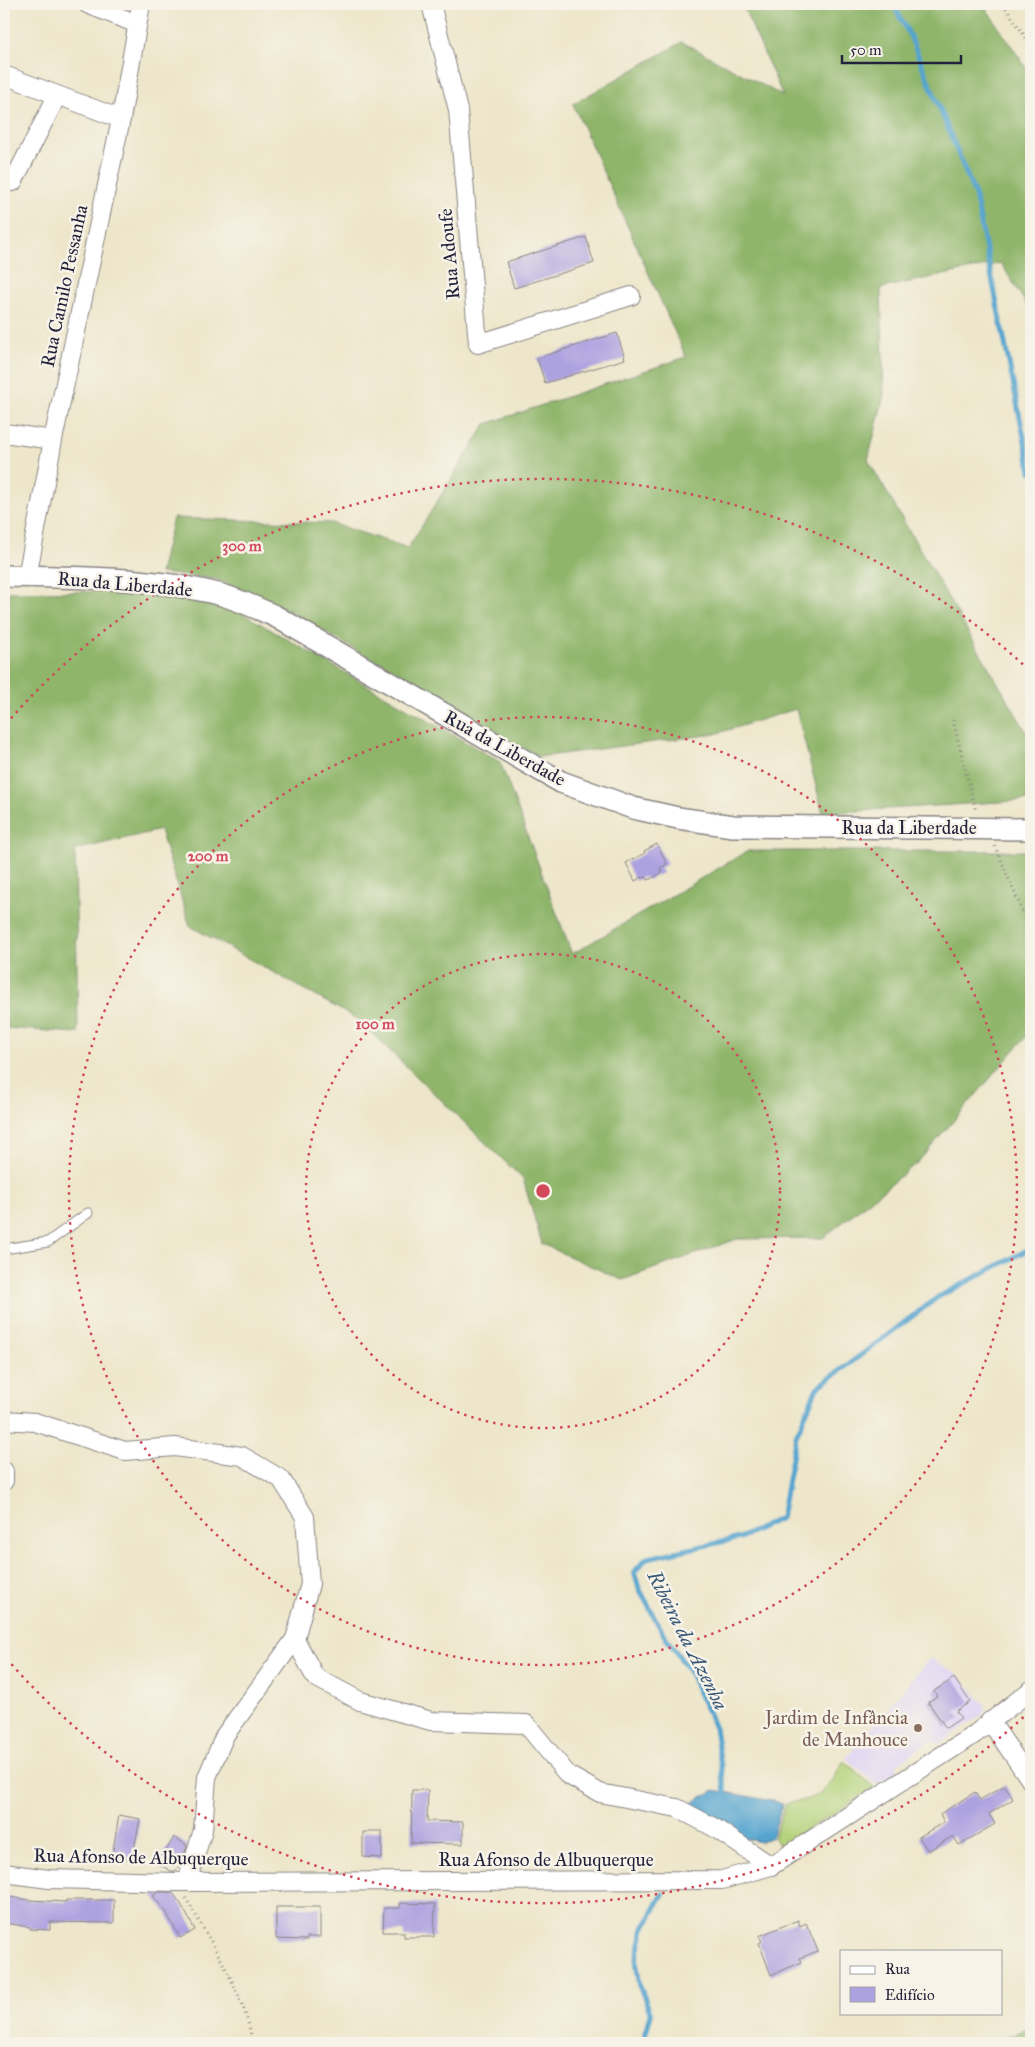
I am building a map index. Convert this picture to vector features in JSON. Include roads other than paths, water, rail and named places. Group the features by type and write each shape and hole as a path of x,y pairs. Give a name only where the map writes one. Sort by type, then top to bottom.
{"street":[{"path":"87,4 137,24"},
{"name":"Rua Camilo Pessanha","path":"27,576 53,440 121,119 142,4"},
{"name":"Rua Adoufe","path":"431,4 458,110 478,344 632,296"},
{"path":"5,80 121,119"},
{"path":"13,182 57,96"},
{"path":"4,434 53,440"},
{"name":"Rua da Liberdade","path":"4,576 150,582 219,594 249,604 283,621 561,782 633,808 678,818 733,826 1031,829"},
{"path":"4,1420 35,1422 125,1451 176,1447 242,1456 281,1479 305,1517 310,1584 295,1639 224,1735 207,1777 204,1830 182,1882"},
{"path":"4,1471 4,1481"},
{"path":"295,1639 316,1677 360,1701 431,1721 526,1724 568,1775 576,1780 600,1793 678,1808 715,1828 771,1866"},
{"name":"Rua Afonso de Albuquerque","path":"4,1873 49,1879 182,1882 722,1880 771,1866 975,1734 1031,1690"},
{"path":"990,1721 1031,1781"}],"lane":[{"path":"4,1249 48,1242 88,1213"}],"water":[{"path":"714,1790 783,1803 772,1837 760,1842 743,1838 690,1804"}],"waterway":[{"path":"893,4 911,38 975,195 1031,472"},
{"name":"Ribeira da Azenha","path":"723,1795 725,1791 715,1728 688,1669 664,1635 639,1588 634,1572 647,1558 740,1538 781,1518 796,1436 817,1388 938,1297 1031,1248"},
{"name":"Ribeira da Azenha","path":"643,2043 651,2014 640,1987 636,1960 644,1928 663,1894"}],"place":[{"name":"Jardim de Infância de Manhouce","path":"918,1728"}]}
